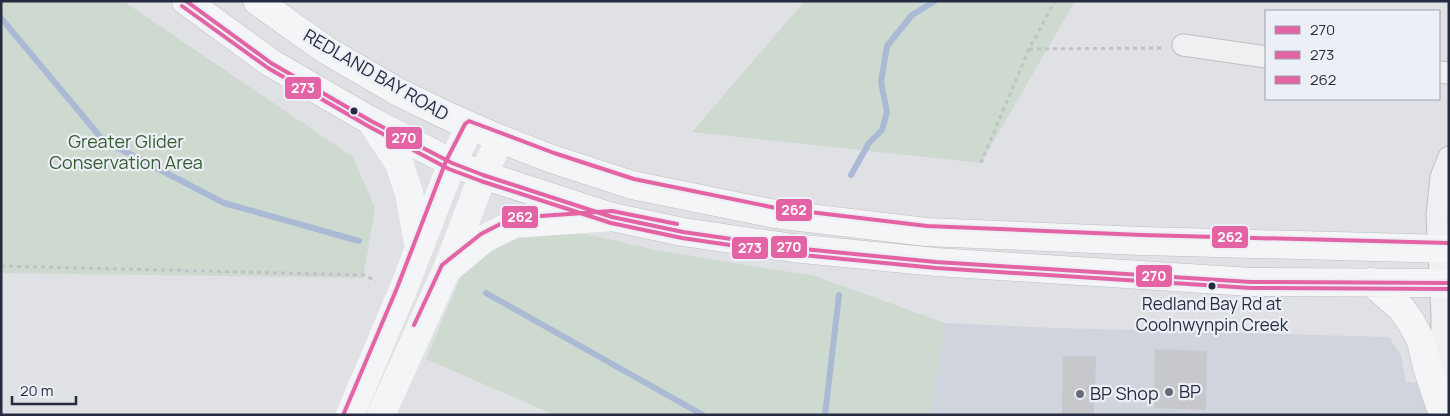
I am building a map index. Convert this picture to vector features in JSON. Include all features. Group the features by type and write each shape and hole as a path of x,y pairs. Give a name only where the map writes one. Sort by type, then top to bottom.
{"main road":[{"path":"186,1 271,63 370,122 452,163 612,217 683,232 793,248 936,262 1251,282 1445,283"},
{"name":"REDLAND BAY ROAD","path":"257,1 326,50 400,93 470,127 500,139 552,159 632,185 775,214 926,232 1142,241 1444,248"},
{"path":"370,122 399,164 409,193 419,248"},
{"path":"350,415 403,290 452,163 470,127"},
{"path":"381,415 447,269 483,175 500,139"},
{"path":"447,269 484,238 514,224 612,217"},
{"path":"1371,282 1402,309 1411,322 1421,341 1441,410"}],"street":[{"path":"1183,45 1265,57"},
{"path":"1441,410 1442,315 1445,283 1444,248 1437,215 1441,176 1449,157"}],"path":[{"path":"981,163 1029,49 1055,1"},
{"path":"1029,49 1158,48 1183,45"},
{"path":"1,266 364,275 376,281"}],"shaded area":[{"path":"945,323 1389,337 1401,355 1406,382 1449,383 1449,415 930,415"}],"green space":[{"name":"Greater Glider Conservation Area","path":"1,1 123,1 353,157 375,208 363,278 1,273"},
{"path":"805,1 1075,1 981,163 692,132"},
{"path":"559,228 660,251 815,276 945,323 930,415 555,415 426,359 464,269 509,235"}],"building":[{"path":"1155,349 1207,351 1206,410 1154,408"},
{"path":"1063,356 1096,356 1094,415 1062,415"}],"waterway":[{"path":"851,175 869,143 882,130 887,112 881,82 887,46 912,15 935,1"},
{"path":"1,18 103,140 224,203 359,241"},
{"path":"486,293 703,415"},
{"path":"825,415 839,295"}],"transit line":[{"name":"270","path":"186,1 271,63 371,121 452,163 612,217 683,232 793,248 936,262 1251,282 1449,283"},
{"name":"273","path":"182,6 268,68 368,126 449,169 611,223 682,238 792,254 936,268 1251,288 1449,289"},
{"name":"262","path":"344,413 397,288 446,161 465,124 469,121 554,153 634,179 776,208 927,226 1142,235 1449,243"},
{"name":"262","path":"414,325 442,265 481,234 512,218 612,211 677,224"}],"place":[{"name":"Redland Bay Rd at Coolnwynpin Creek","path":"1212,286"},
{"name":"BP","path":"1169,392"},
{"name":"BP Shop","path":"1080,394"}]}
